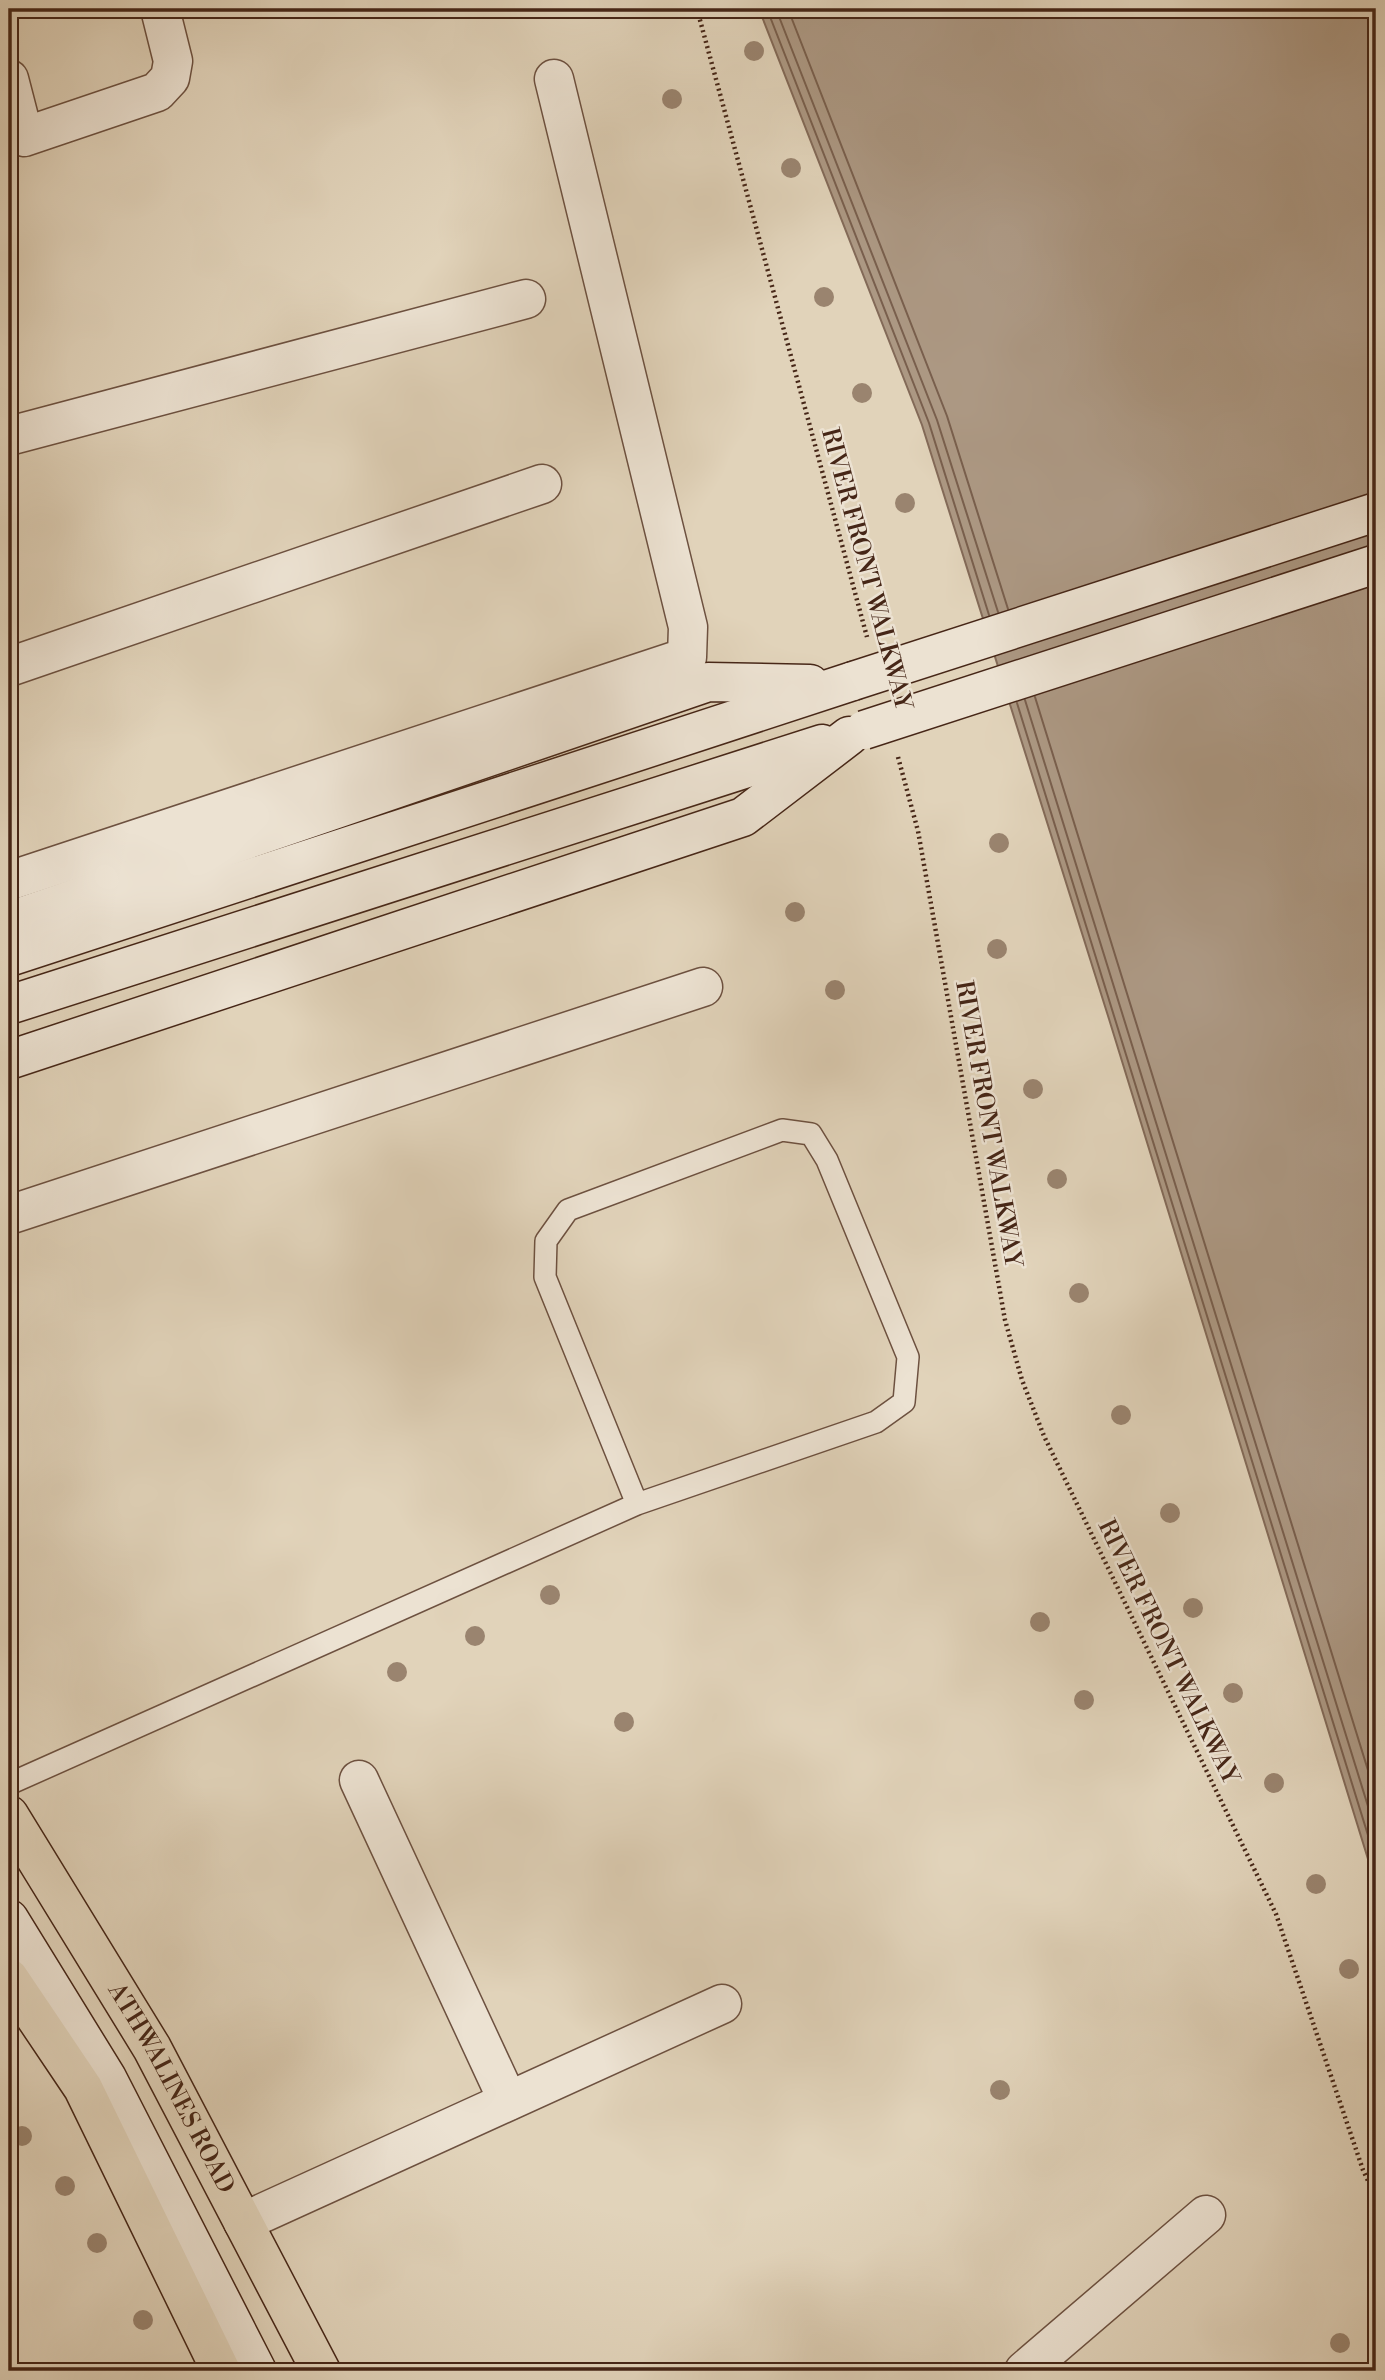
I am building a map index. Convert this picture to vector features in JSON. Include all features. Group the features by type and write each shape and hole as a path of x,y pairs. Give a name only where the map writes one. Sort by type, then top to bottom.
{"main road":[{"path":"9,79 24,137 157,92 170,78 173,61 160,9"},
{"path":"9,881 687,657 688,627 554,79"},
{"path":"9,436 526,299"},
{"path":"9,667 542,484"},
{"path":"9,957 1376,512"},
{"path":"9,1005 1376,564"},
{"path":"9,922 708,682 847,683"},
{"path":"9,1060 743,817 856,733"},
{"path":"9,1215 703,987"},
{"path":"359,1780 508,2101"},
{"name":"ATHWALINES ROAD","path":"9,1815 152,2048 321,2371"},
{"path":"9,1919 107,2078 257,2371"},
{"path":"9,1978 83,2088 221,2371"},
{"path":"243,2222 722,2004"},
{"path":"1024,2371 1206,2215"}],"lane":[{"path":"9,1784 637,1504 876,1422 904,1402 908,1357 827,1160 811,1134 782,1130 568,1210 546,1241 545,1277 637,1504"}],"path":[{"name":"RIVER FRONT WALKWAY","path":"697,9 869,647"},
{"name":"RIVER FRONT WALKWAY","path":"897,752 918,831 1005,1320 1022,1380 1050,1449 1276,1914 1363,2170 1376,2198"}],"water":[{"path":"759,9 1376,9 1376,1885 1109,1019 922,425"}]}
